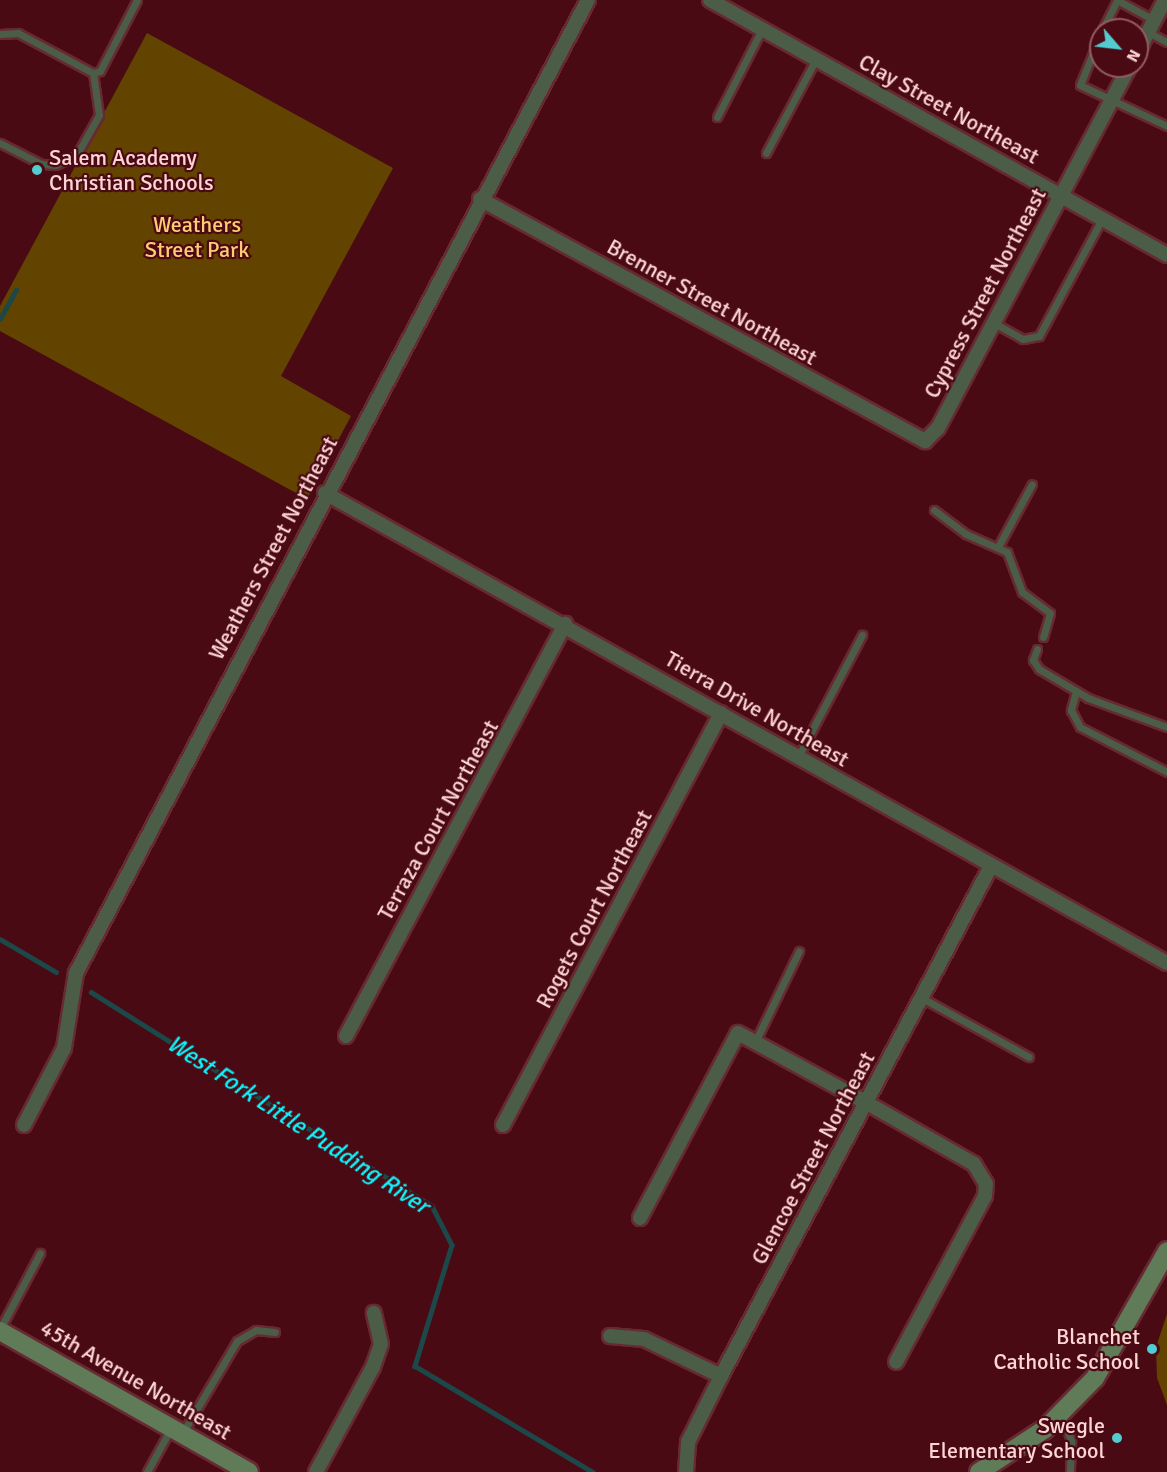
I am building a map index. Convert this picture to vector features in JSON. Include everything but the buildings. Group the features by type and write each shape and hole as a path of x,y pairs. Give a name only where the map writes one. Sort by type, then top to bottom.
{"main road":[{"path":"979,1472 1061,1414 1109,1359 1167,1251"},
{"name":"45th Avenue Northeast","path":"1,1334 249,1472"}],"street":[{"name":"Weathers Street Northeast","path":"24,1125 64,1048 71,982 325,493 588,0"},
{"name":"Clay Street Northeast","path":"710,0 1167,255"},
{"path":"1149,30 1165,0"},
{"name":"Cypress Street Northeast","path":"925,441 938,428 1123,78"},
{"name":"Brenner Street Northeast","path":"480,199 925,441"},
{"name":"Tierra Drive Northeast","path":"325,493 565,624 991,866 1167,963"},
{"name":"Terraza Court Northeast","path":"346,1036 565,624"},
{"name":"Rogets Court Northeast","path":"503,1125 721,712"},
{"name":"Glencoe Street Northeast","path":"686,1472 688,1442 721,1376 991,866"},
{"path":"640,1218 738,1033 867,1102 974,1164 986,1184 985,1196 896,1362"},
{"path":"316,1472 373,1366 381,1344 374,1313"},
{"path":"610,1336 644,1339 721,1376"}],"lane":[{"path":"0,34 18,33 93,73 100,71 137,0"},
{"path":"1108,18 1117,0 1151,26 1167,42"},
{"path":"717,117 762,29"},
{"path":"1089,58 1078,81 1111,101 1167,126"},
{"path":"766,153 816,59"},
{"path":"0,143 41,164 55,165 76,156 99,114 93,73"},
{"path":"994,322 1023,339 1039,336 1102,219"},
{"path":"999,545 1032,484"},
{"path":"934,510 980,541 999,545 1011,558 1022,592 1050,613 1043,637"},
{"path":"798,757 862,635"},
{"path":"1037,649 1033,660 1039,669 1076,691 1167,728"},
{"path":"1076,691 1071,710 1080,727 1167,772"},
{"path":"755,1042 799,951"},
{"path":"922,998 1029,1057"},
{"path":"1,1334 40,1253"},
{"path":"147,1472 237,1341 256,1330 275,1332"},
{"path":"1061,1414 1071,1442 1070,1472"}],"green space":[{"name":"Weathers Street Park","path":"147,33 393,168 281,376 351,416 307,499 0,331 0,306"},
{"path":"1167,1314 1167,1405 1157,1378 1156,1347"}],"waterway":[{"name":"West Fork Little Pudding River","path":"0,319 16,290"},
{"name":"West Fork Little Pudding River","path":"0,939 56,972"},
{"name":"West Fork Little Pudding River","path":"91,992 432,1206 452,1245 415,1366 593,1472"}],"place":[{"name":"Salem Academy Christian Schools","path":"37,170"},
{"name":"Blanchet Catholic School","path":"1152,1349"},
{"name":"Swegle Elementary School","path":"1117,1438"}]}
